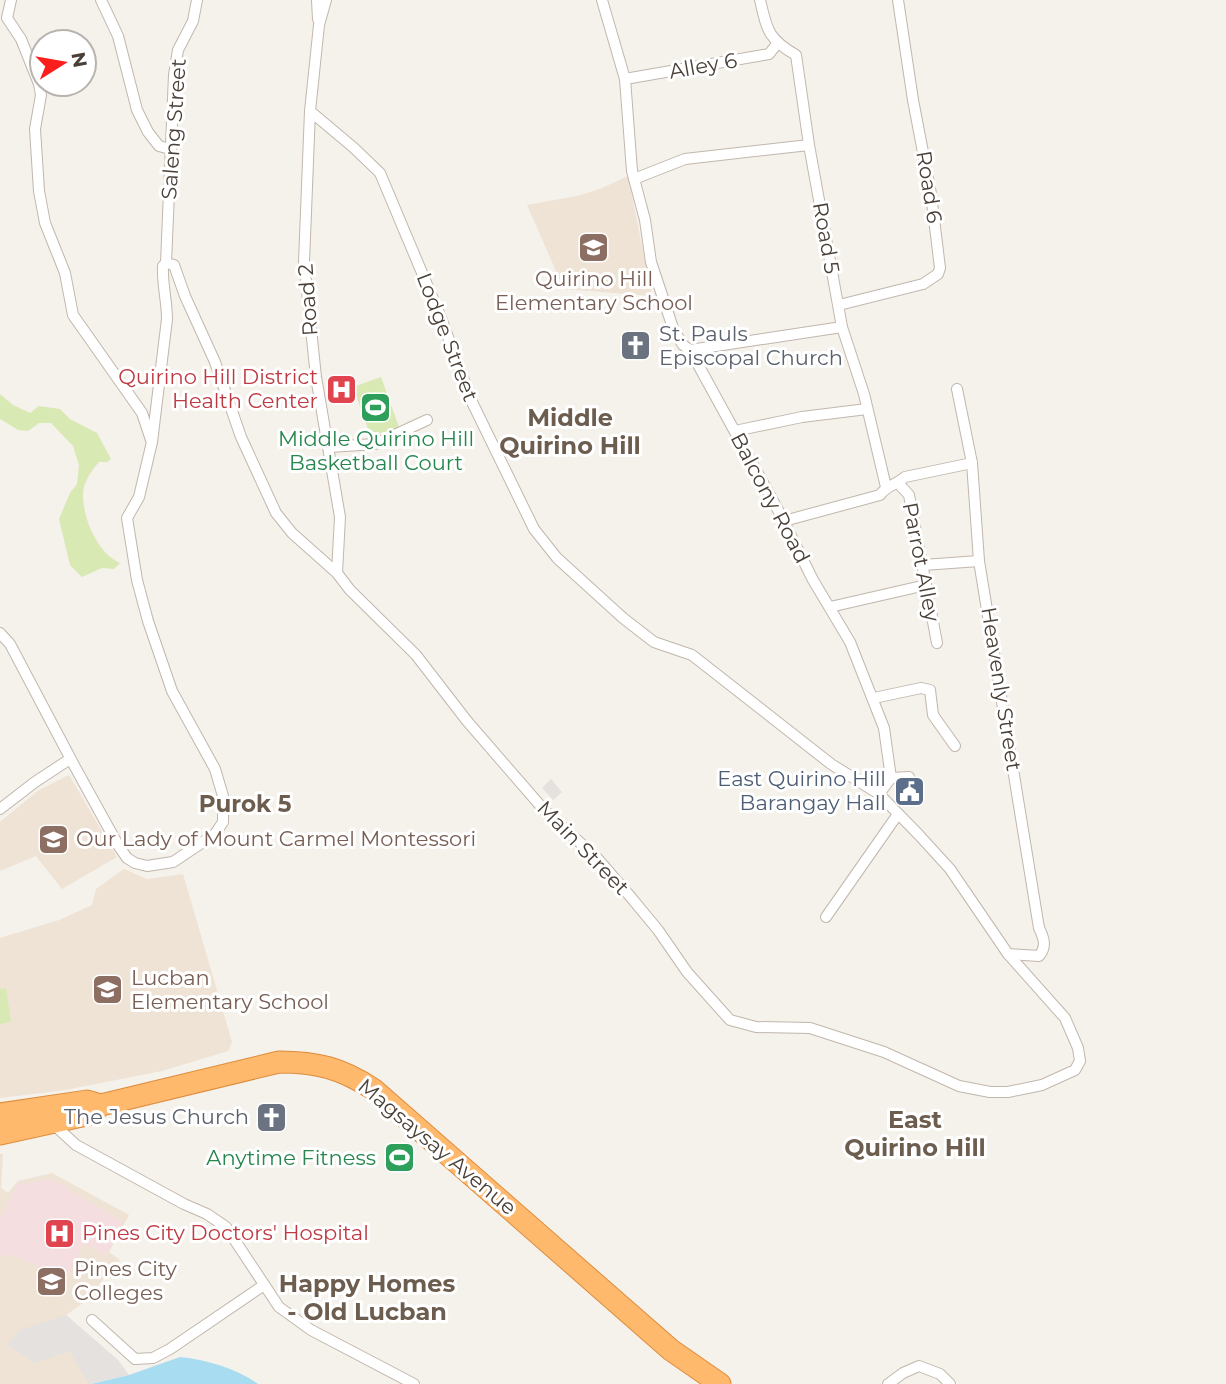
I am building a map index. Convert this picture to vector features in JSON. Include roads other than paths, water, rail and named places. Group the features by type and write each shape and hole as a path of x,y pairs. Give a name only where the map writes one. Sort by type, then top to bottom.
{"highway":[{"name":"Magsaysay Avenue","path":"0,1134 90,1114 101,1105 279,1062 309,1062 339,1070 373,1089 671,1350 720,1384"},
{"name":"Magsaysay Avenue","path":"0,1114 87,1101 101,1105"}],"street":[{"path":"0,29 7,18 11,0"},
{"path":"101,0 118,36 137,110 159,146 170,149"},
{"name":"Saleng Street","path":"70,759 118,845 127,858 135,863 147,866 173,862 215,834 223,822 223,796 215,769 172,691 148,621 127,518 139,497 152,442 167,318 163,266 166,262 172,92 178,50 193,21 197,0"},
{"path":"317,0 319,25"},
{"path":"319,25 326,0"},
{"name":"Balcony Road","path":"602,0 625,79 634,179 645,220 651,262 667,317 682,345 690,350 736,431 813,580 850,642 884,728 891,778"},
{"path":"760,0 766,30 777,44"},
{"name":"Road 6","path":"839,305 923,284 938,274 940,260 931,194 898,0"},
{"path":"7,18 21,39 39,84 41,95 35,129 39,191 44,223 65,273 73,315 142,413 152,442"},
{"name":"Road 2","path":"319,25 310,111 304,262 313,355 340,517 337,573"},
{"name":"Alley 6","path":"625,79 769,54 777,44"},
{"name":"Road 5","path":"777,44 796,55 809,145 842,327 864,394 886,487"},
{"name":"Lodge Street","path":"310,111 380,173 442,318 472,402 534,529 545,544 623,618 654,642 692,655 831,764 879,794"},
{"path":"634,179 685,159 809,145"},
{"name":"Main Street","path":"166,262 174,265 215,362 241,437 276,513 292,533 337,573 350,590 416,655 467,721 545,811 597,858 629,895 658,930 687,972 730,1020 756,1027 810,1028 884,1052 959,1086 990,1092 1023,1090 1070,1074 1080,1061 1075,1037 1065,1018 1008,954"},
{"path":"690,350 842,327"},
{"name":"Heavenly Street","path":"957,389 972,463 979,561 1039,928 1045,939 1044,950 1039,956 1008,954"},
{"path":"736,431 802,416 867,409"},
{"path":"330,447 375,443 426,420"},
{"path":"784,522 808,513 880,495 886,487 905,477 972,463"},
{"name":"Parrot Alley","path":"898,483 909,495 937,643"},
{"path":"923,565 979,561"},
{"path":"830,607 926,585"},
{"path":"0,633 10,645 70,759 0,809"},
{"path":"874,698 922,688 929,690 933,715 955,746"},
{"path":"909,776 891,778 879,794 950,869 1008,954"},
{"path":"826,917 898,814"},
{"path":"52,1123 76,1145 207,1214 226,1227 279,1307 311,1330 414,1384"},
{"path":"92,1320 135,1359 153,1357 170,1349 264,1285"},
{"path":"888,1384 919,1366 940,1374 950,1384"}],"water":[{"path":"180,1357 221,1366 258,1384 91,1384 129,1375"}],"place":[{"name":"Quirino Hill Elementary School","path":"594,247"},
{"name":"St. Pauls Episcopal Church","path":"636,346"},
{"name":"Quirino Hill District Health Center","path":"341,389"},
{"name":"Middle Quirino Hill Basketball Court","path":"376,407"},
{"name":"East Quirino Hill Barangay Hall","path":"909,791"},
{"name":"Our Lady of Mount Carmel Montessori","path":"53,839"},
{"name":"Lucban Elementary School","path":"108,990"},
{"name":"The Jesus Church","path":"272,1117"},
{"name":"Anytime Fitness","path":"399,1158"},
{"name":"Pines City Doctors' Hospital","path":"59,1233"},
{"name":"Pines City Colleges","path":"51,1281"}],"district":[{"name":"Middle Quirino Hill","path":"570,432"},
{"name":"Purok 5","path":"245,804"},
{"name":"East Quirino Hill","path":"915,1134"},
{"name":"Happy Homes - Old Lucban","path":"367,1298"}]}
